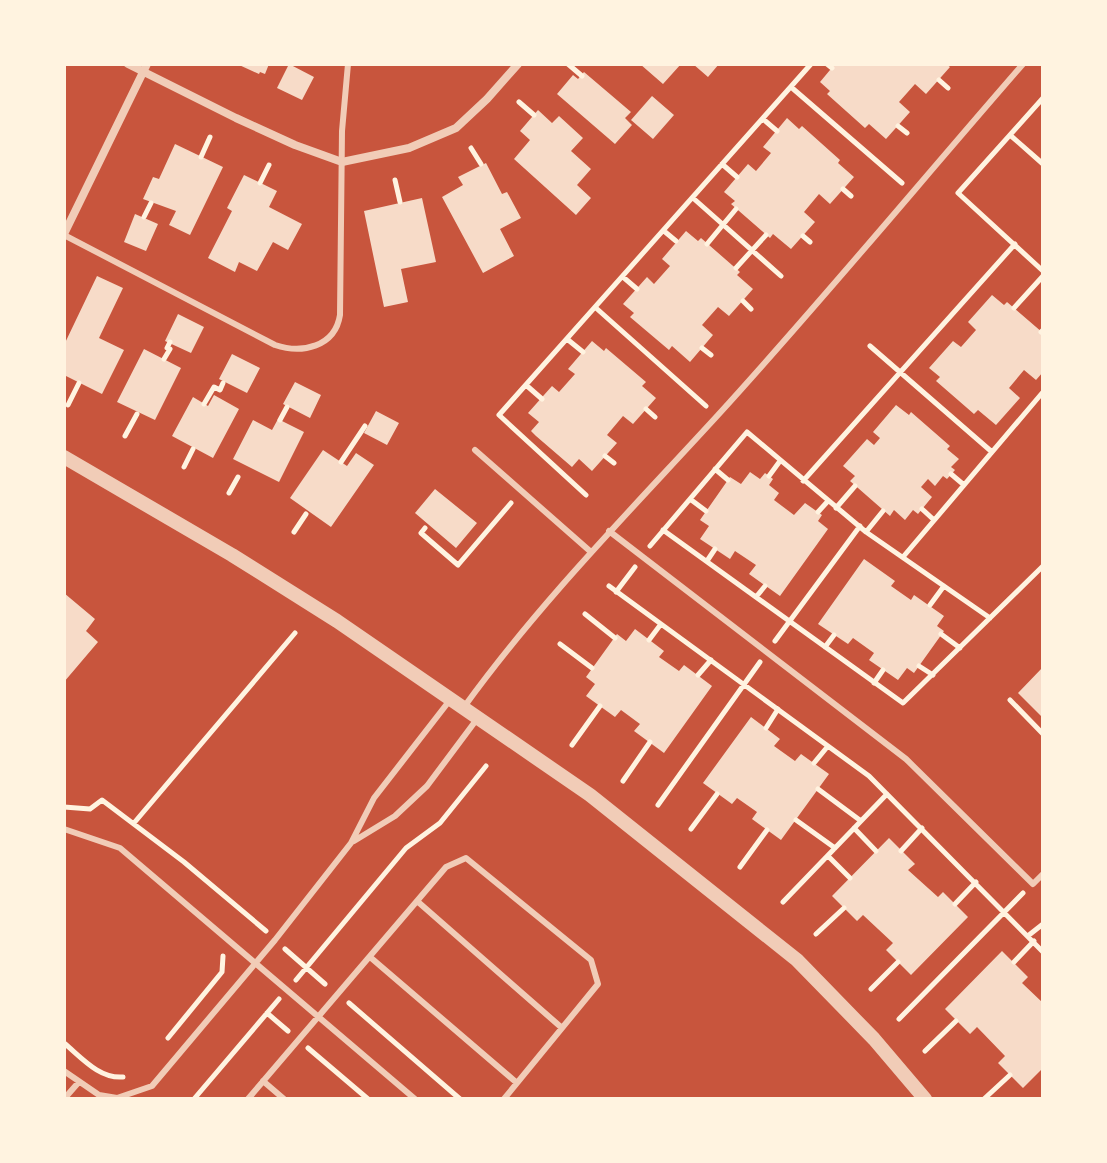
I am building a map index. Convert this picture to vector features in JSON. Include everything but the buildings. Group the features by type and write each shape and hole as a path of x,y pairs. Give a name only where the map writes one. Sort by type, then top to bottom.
{"street":[{"path":"128,64 145,68 295,145 342,162 409,148 456,128 518,64"},
{"path":"64,234 145,68"},
{"path":"64,457 259,571 337,621 590,795 797,960 874,1039 925,1099"}],"lane":[{"path":"64,234 275,345 296,350 322,343 339,324 342,296 342,162 348,64"},
{"path":"64,1071 99,1095 117,1098 152,1086 256,963 351,843 374,798 609,531 717,416 1023,64"},
{"path":"475,450 591,552"},
{"path":"609,531 906,759 1033,884 1043,874"},
{"path":"351,843 395,816 427,786 477,719"},
{"path":"64,829 120,848 415,1099"},
{"path":"248,1099 446,867 466,858 591,960 598,984 504,1099"},
{"path":"417,901 562,1028"},
{"path":"370,957 517,1083"},
{"path":"263,1081 284,1099"},
{"path":"64,1099 78,1083"}],"path":[{"path":"568,64 582,76"},
{"path":"586,495 499,415 811,64"},
{"path":"939,80 948,88"},
{"path":"791,87 912,192"},
{"path":"1014,308 1042,278 1015,244 958,193 1043,99"},
{"path":"519,102 534,115"},
{"path":"763,119 777,131"},
{"path":"898,126 907,133"},
{"path":"1010,135 1043,164"},
{"path":"201,157 210,137"},
{"path":"471,148 481,164"},
{"path":"722,164 737,177"},
{"path":"260,183 269,165"},
{"path":"395,180 400,202"},
{"path":"843,189 851,196"},
{"path":"693,198 781,276"},
{"path":"144,217 151,203"},
{"path":"707,244 736,209"},
{"path":"664,231 676,241"},
{"path":"736,268 766,235"},
{"path":"803,236 810,242"},
{"path":"803,481 1015,244"},
{"path":"623,277 637,289"},
{"path":"743,301 751,309"},
{"path":"596,308 717,416"},
{"path":"567,339 583,352"},
{"path":"164,359 170,342"},
{"path":"870,346 992,452"},
{"path":"702,348 711,355"},
{"path":"68,405 79,383"},
{"path":"204,404 214,387 220,390 223,383"},
{"path":"526,385 542,399"},
{"path":"903,557 1043,392"},
{"path":"280,420 287,407"},
{"path":"646,409 655,417"},
{"path":"125,436 137,414"},
{"path":"341,462 365,426"},
{"path":"616,592 663,530 747,432 866,532 990,618"},
{"path":"529,443 536,436"},
{"path":"184,467 193,449"},
{"path":"605,456 614,463"},
{"path":"558,469 564,461"},
{"path":"769,476 780,461"},
{"path":"715,469 728,480"},
{"path":"951,474 964,485"},
{"path":"229,493 238,477"},
{"path":"836,508 855,486"},
{"path":"425,528 421,533 458,565 521,491"},
{"path":"690,499 706,511"},
{"path":"818,512 828,501"},
{"path":"922,509 934,520"},
{"path":"866,532 883,511"},
{"path":"294,532 306,514"},
{"path":"663,530 903,703 1042,570"},
{"path":"707,561 715,549"},
{"path":"609,586 869,776 1043,952"},
{"path":"756,597 765,586"},
{"path":"930,605 944,586"},
{"path":"585,614 615,638"},
{"path":"649,640 661,624"},
{"path":"134,823 295,633"},
{"path":"941,634 960,648"},
{"path":"825,647 834,635"},
{"path":"560,644 592,668"},
{"path":"698,675 711,660"},
{"path":"919,666 933,675"},
{"path":"874,683 883,670"},
{"path":"1010,700 1043,734"},
{"path":"1021,712 1029,704"},
{"path":"572,745 600,706"},
{"path":"766,728 778,709"},
{"path":"623,781 650,742"},
{"path":"814,763 828,746"},
{"path":"194,1099 406,848 440,823 486,766"},
{"path":"818,789 861,821"},
{"path":"691,829 717,794"},
{"path":"783,902 887,794"},
{"path":"796,820 835,848"},
{"path":"854,828 876,851"},
{"path":"901,851 922,828"},
{"path":"740,867 767,830"},
{"path":"827,856 850,878"},
{"path":"955,904 976,882"},
{"path":"899,1019 1033,884"},
{"path":"163,1044 222,972 225,959 210,941 238,907"},
{"path":"816,934 844,908"},
{"path":"1029,935 1043,924"},
{"path":"1014,962 1034,941"},
{"path":"871,989 898,962"},
{"path":"267,1013 368,1099"},
{"path":"925,1051 956,1021"},
{"path":"64,1043 99,1072 113,1078 129,1077"},
{"path":"984,1099 1010,1075"}]}
